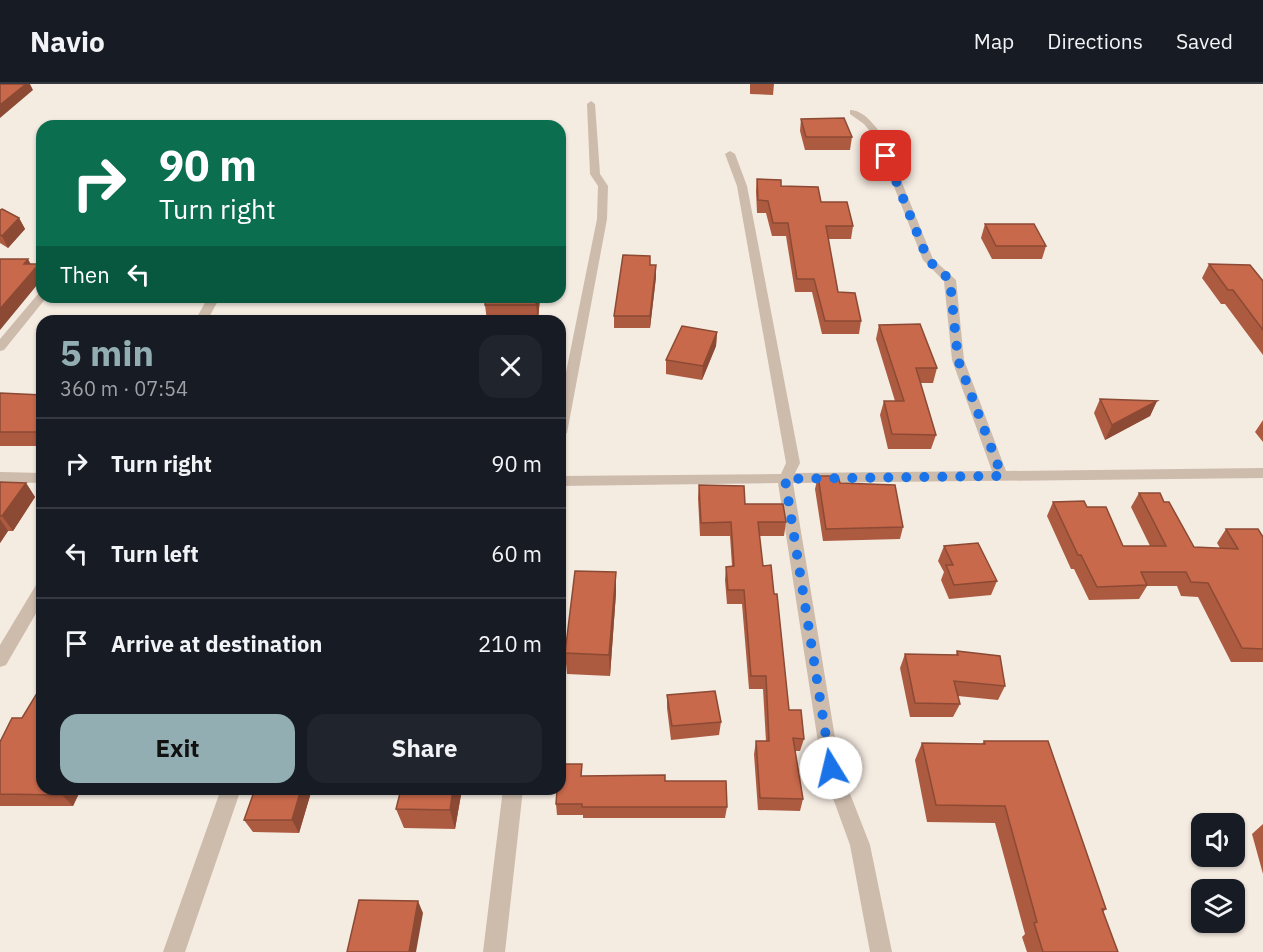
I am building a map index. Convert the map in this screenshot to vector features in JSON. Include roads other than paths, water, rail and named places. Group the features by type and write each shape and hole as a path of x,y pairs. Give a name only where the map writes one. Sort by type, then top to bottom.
{"street":[{"path":"566,402 602,219 603,186 595,174 591,104"},
{"path":"854,112 867,122 878,136 928,260 950,280 958,360 1002,476"},
{"path":"730,154 742,186 793,463 785,479 831,768 860,844 881,952"},
{"path":"0,347 36,303"},
{"path":"566,481 1263,473"},
{"path":"0,477 36,478"},
{"path":"0,660 36,599"},
{"path":"174,952 229,795"},
{"path":"494,952 512,795"}]}
